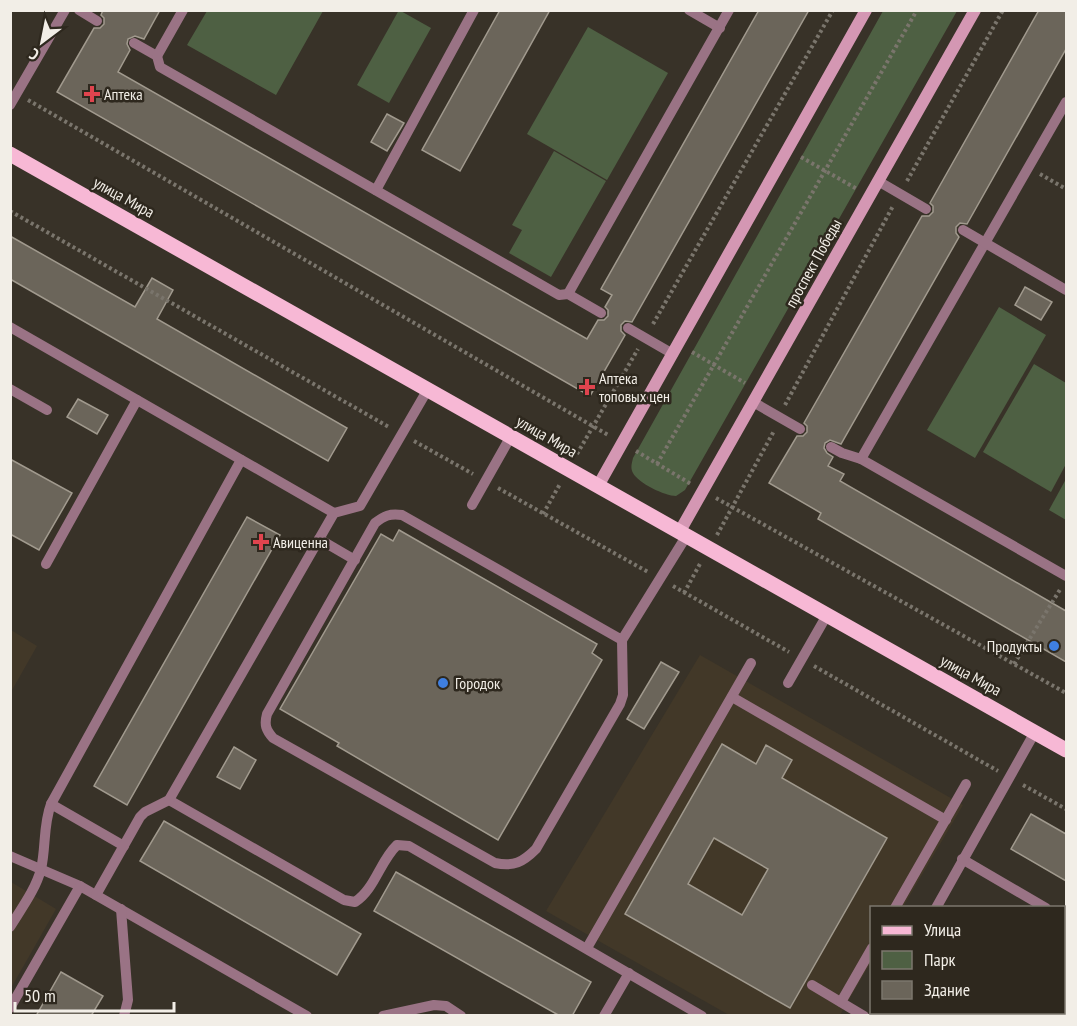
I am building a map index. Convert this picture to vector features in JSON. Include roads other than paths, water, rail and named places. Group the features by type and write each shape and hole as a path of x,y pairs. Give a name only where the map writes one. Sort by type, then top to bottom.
{"main road":[{"path":"598,486 866,10"},
{"name":"проспект Победы","path":"683,533 703,490 975,10"},
{"name":"улица Мира","path":"10,154 1066,750"}],"lane":[{"path":"10,105 65,10"},
{"path":"79,10 97,21"},
{"path":"183,10 157,56 160,67 559,295 568,294 601,313"},
{"path":"376,190 474,10"},
{"path":"689,10 720,28"},
{"path":"568,294 729,10"},
{"path":"134,43 157,56"},
{"path":"861,459 1066,102"},
{"path":"878,181 926,209"},
{"path":"963,230 1066,290"},
{"path":"10,327 334,513 360,506 428,389"},
{"path":"628,328 645,338 675,349"},
{"path":"10,388 47,410"},
{"path":"756,397 780,417 800,429"},
{"path":"45,564 137,400"},
{"path":"472,505 511,436"},
{"path":"831,447 861,459 1066,576"},
{"path":"12,921 38,879 47,815 51,804 241,460"},
{"path":"96,895 145,812 169,800 334,513"},
{"path":"622,640 402,515 393,513 375,523 267,714 265,722 273,738 495,863 509,866 524,861 536,849 620,704 622,640 661,579 683,533"},
{"path":"319,539 355,560"},
{"path":"788,683 827,615"},
{"path":"587,948 751,663"},
{"path":"732,697 946,819"},
{"path":"937,906 1035,732"},
{"path":"896,906 966,784"},
{"path":"169,800 344,900 355,902 364,896 389,853 397,845 409,846 702,1016"},
{"path":"51,804 124,846"},
{"path":"10,856 80,886 307,1016"},
{"path":"962,859 1043,906"},
{"path":"10,1008 80,886"},
{"path":"121,909 128,1000 124,1016"},
{"path":"840,1002 870,951"},
{"path":"604,1016 629,973"},
{"path":"812,985 864,1016"},
{"path":"384,1016 434,1005 446,1006 461,1016"}],"place":[{"name":"Аптека","path":"92,94"},
{"name":"Аптека топовых цен","path":"587,387"},
{"name":"Авиценна","path":"261,542"},
{"name":"Продукты","path":"1054,646"},
{"name":"Городок","path":"443,683"}]}
